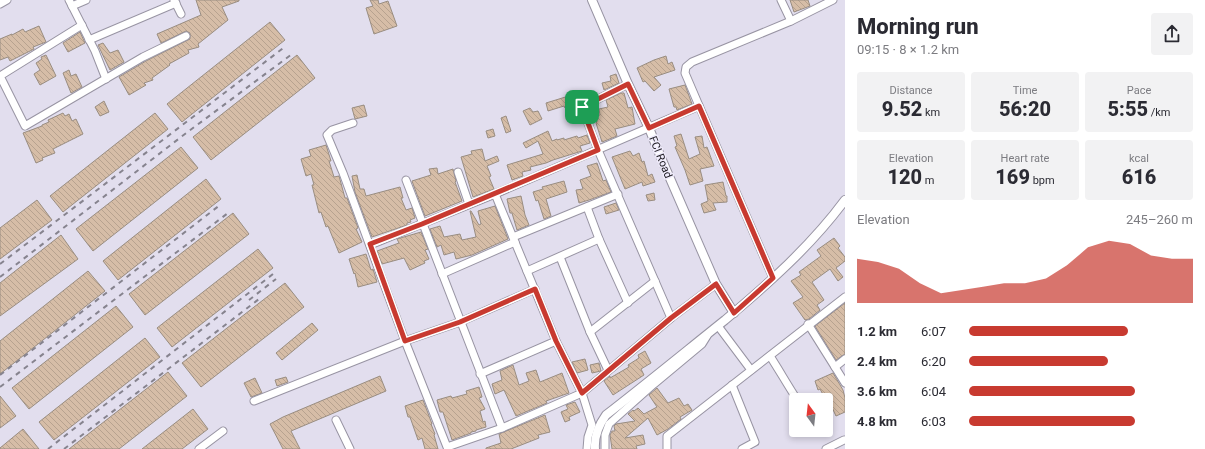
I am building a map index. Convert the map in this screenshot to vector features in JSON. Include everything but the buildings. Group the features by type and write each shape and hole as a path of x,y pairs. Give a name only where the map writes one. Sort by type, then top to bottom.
{"street":[{"path":"0,4 7,0"},
{"path":"86,0 71,3 90,40 106,79"},
{"name":"FCI Road","path":"592,0 716,284 734,313"},
{"path":"781,0 791,21"},
{"path":"773,278 685,73 686,67 692,62 791,21 833,0"},
{"path":"90,40 175,1 181,14"},
{"path":"82,25 0,76 25,126 143,57 186,36"},
{"path":"628,84 582,107 598,150 671,318"},
{"path":"370,244 495,194 699,106"},
{"path":"353,122 332,130 327,135 343,173 405,341 447,447 502,428 582,393 671,318 716,284"},
{"path":"458,172 469,204"},
{"path":"406,180 502,428"},
{"path":"495,194 556,341 582,393 592,425 588,437 587,449"},
{"path":"442,274 514,239 618,194"},
{"path":"595,449 594,441 598,425 606,415 734,313 773,278 828,224 845,200"},
{"path":"588,207 599,239 628,303"},
{"path":"527,271 599,239"},
{"path":"560,257 590,332 608,370"},
{"path":"590,332 655,281"},
{"path":"254,401 405,341 460,322 535,289"},
{"path":"667,449 667,436 770,356 808,324 845,297"},
{"path":"808,324 845,383"},
{"path":"718,326 751,370"},
{"path":"605,449 605,435 609,424 702,344 709,333"},
{"path":"480,374 556,341"},
{"path":"770,356 792,393"},
{"path":"835,367 845,359"},
{"path":"732,385 755,442 742,449"},
{"path":"336,420 350,449"},
{"path":"199,449 223,431"},
{"path":"826,449 844,440"}],"railway":[{"path":"0,264 286,46"},
{"path":"0,277 181,137 292,54"},
{"path":"0,375 220,205"},
{"path":"0,387 228,213"},
{"path":"48,449 273,274"},
{"path":"249,300 276,279"},
{"path":"64,449 259,299"}],"route":[{"path":"628,84 649,128 699,106 773,278 734,313 716,284 671,318 582,393 556,341 535,289 460,322 405,341 370,244 495,194 598,150 582,107 628,84"}]}
